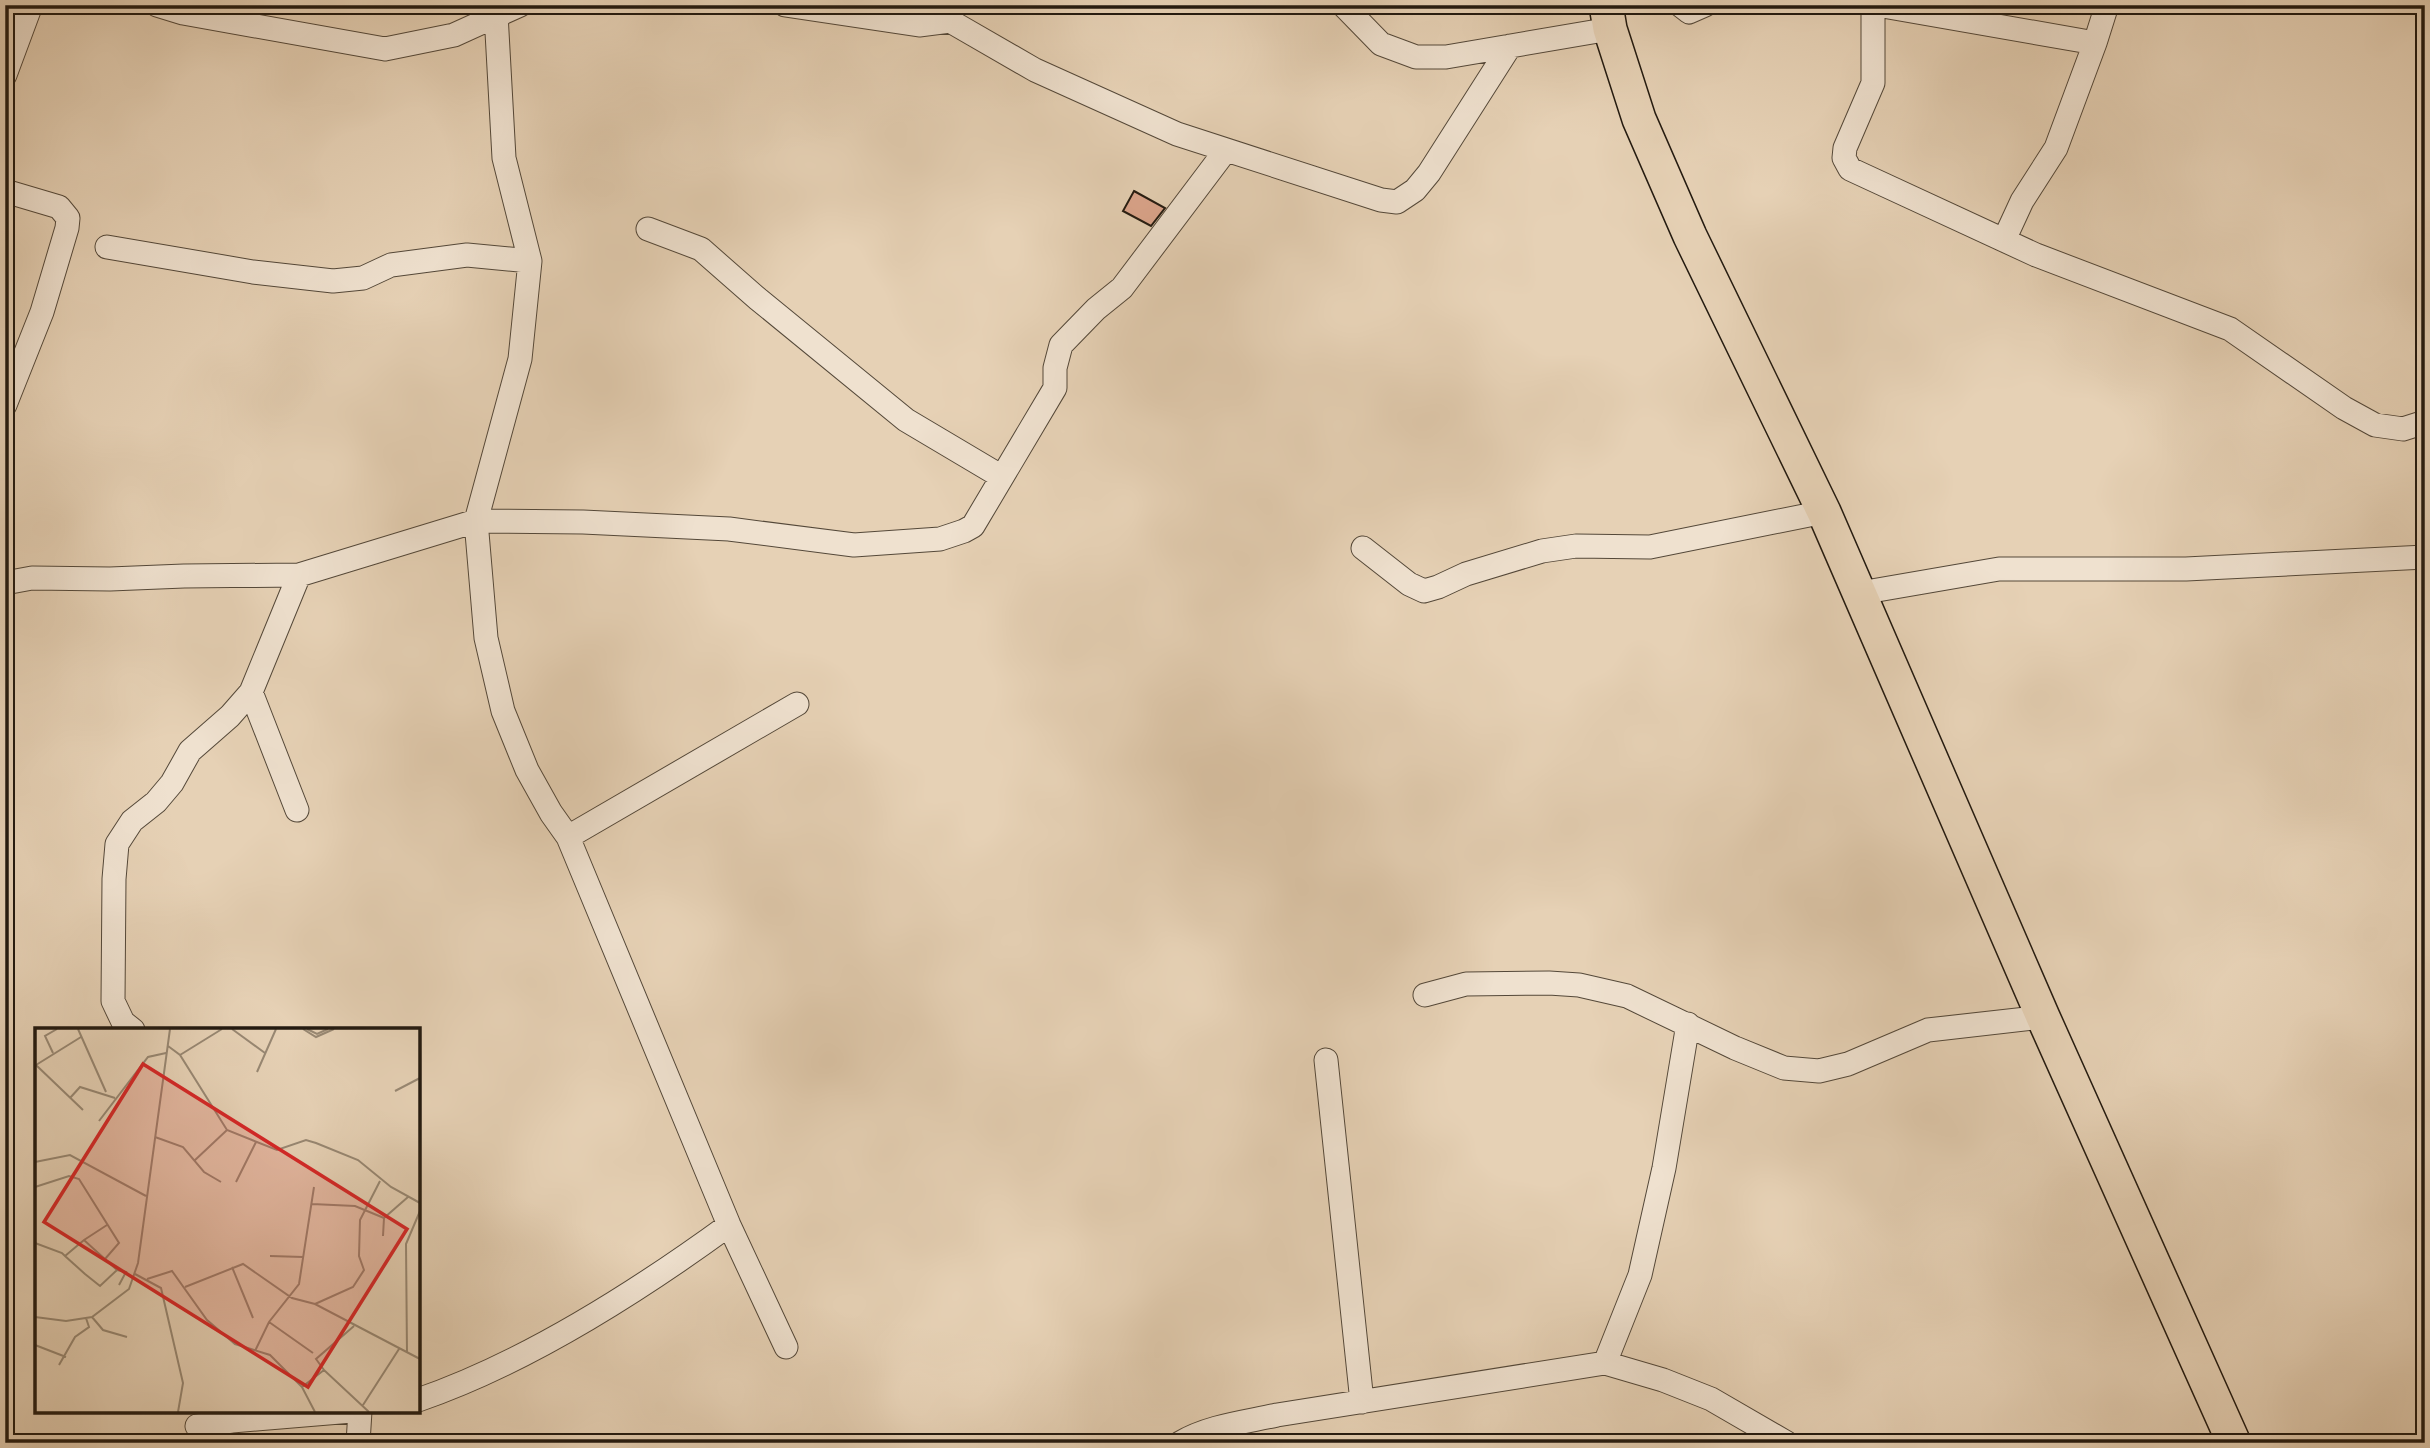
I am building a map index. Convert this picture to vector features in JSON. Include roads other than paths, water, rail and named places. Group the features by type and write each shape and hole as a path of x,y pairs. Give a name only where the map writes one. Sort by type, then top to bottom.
{"highway":[{"path":"1608,17 1639,119 1685,224 1824,512 2043,1017 2234,1443"}],"street":[{"path":"5,75 31,5"},
{"path":"157,5 183,13 385,49 454,35 520,5"},
{"path":"785,5 919,25 950,21 1035,70 1177,134 1381,201 1397,202 1415,190 1429,173 1510,46"},
{"path":"1343,5 1381,44 1416,57 1446,57 1510,46 1608,17"},
{"path":"1680,5 1689,12 1705,5"},
{"path":"2095,43 1875,5 1873,83 1845,148 1846,165 2036,255 2230,329 2344,408 2375,425 2403,429 2425,422"},
{"path":"2004,240 2022,201 2056,148 2095,43 2106,5"},
{"path":"496,15 504,158 530,261 520,359 476,521 486,638 503,711 527,770 568,837 730,1225 786,1347"},
{"path":"5,583 32,578 299,575 476,521 583,522 729,529 854,545 928,540 952,535 973,526 1055,388 1055,368 1061,345 1096,309 1122,288 1226,150"},
{"path":"5,191 59,207 68,218 42,312 5,405"},
{"path":"648,229 701,249 906,420 1002,477"},
{"path":"107,247 253,272 333,281 363,278 391,265 467,255 530,261"},
{"path":"1363,548 1409,584 1423,591 1466,574 1542,551 1576,546 1650,547 1824,512"},
{"path":"1860,593 1999,569 2186,569 2425,557"},
{"path":"130,1028 123,1022 113,1001 114,879 117,844 132,821 156,802 172,783 190,751 230,716 251,692 299,575"},
{"path":"251,692 297,810"},
{"path":"568,837 797,704"},
{"path":"1425,995 1466,984 1579,985 1627,996 1735,1048 1784,1068 1819,1071 1848,1064 1927,1030 2043,1017"},
{"path":"1605,1363 1640,1275 1664,1168 1688,1024"},
{"path":"1326,1060 1362,1402"},
{"path":"420,1399 494,1369 568,1330 680,1260 730,1225"},
{"path":"1180,1443 1229,1425 1278,1415 1605,1363 1662,1380 1711,1399 1787,1443"},
{"path":"192,1427 328,1413"},
{"path":"358,1443 360,1413"}]}
